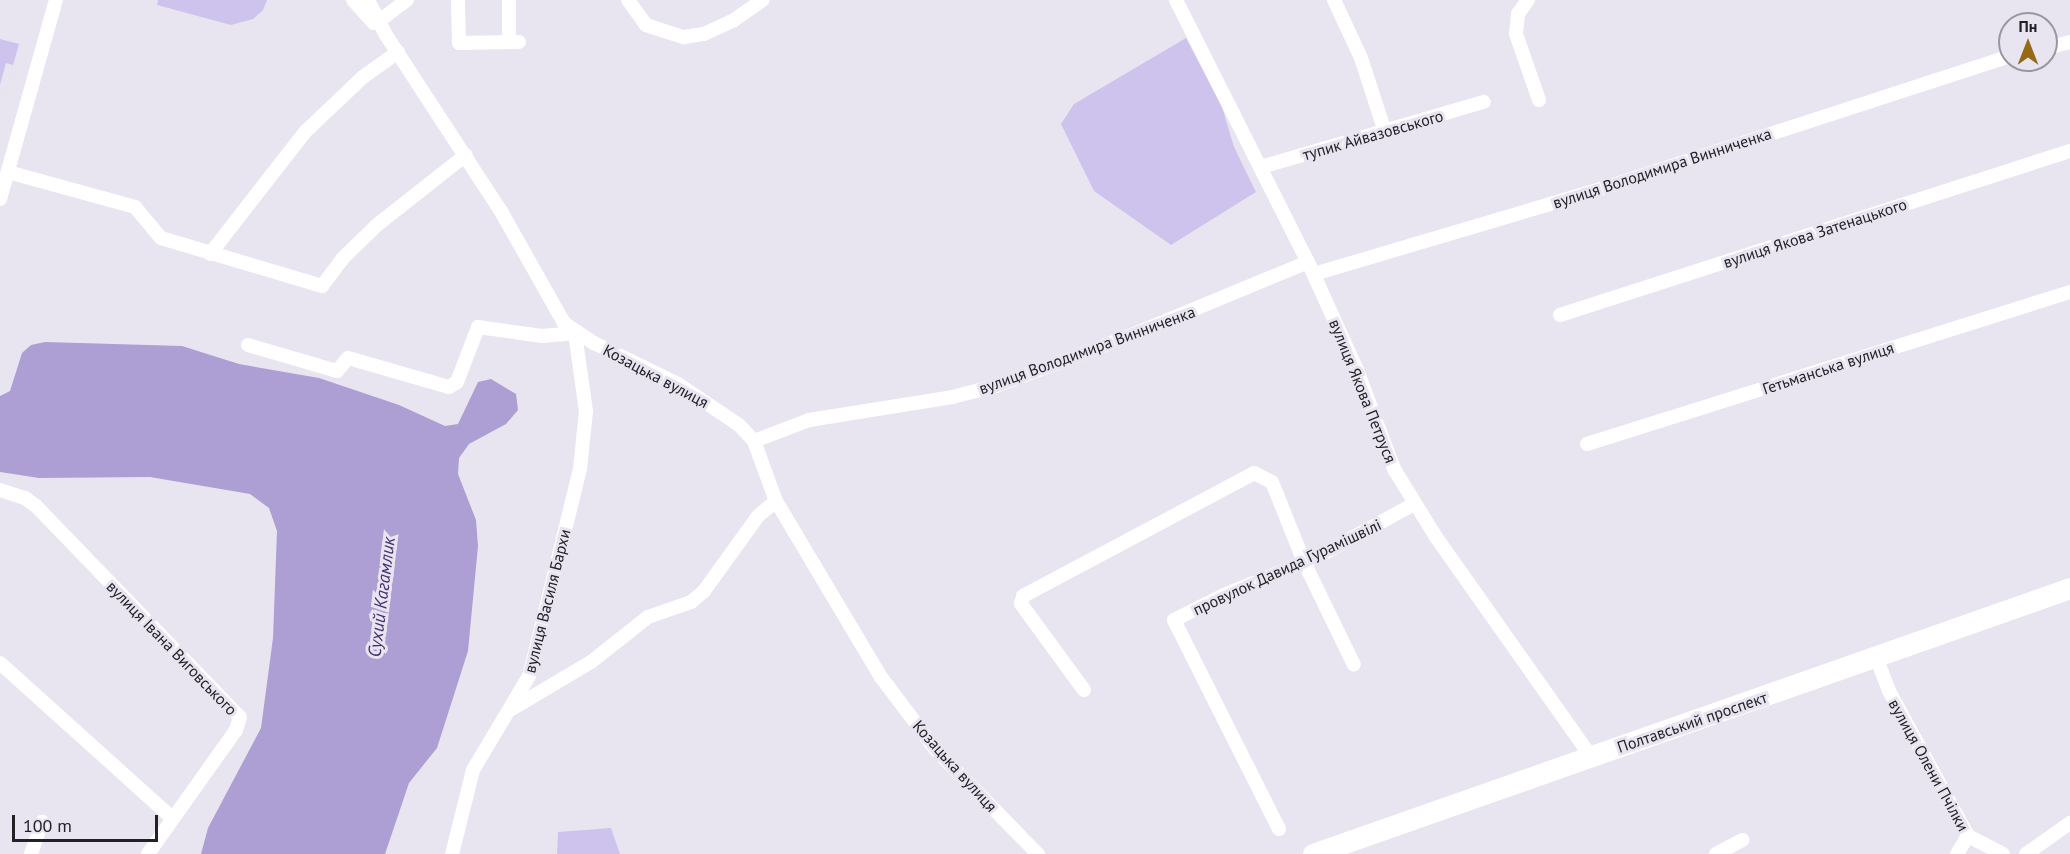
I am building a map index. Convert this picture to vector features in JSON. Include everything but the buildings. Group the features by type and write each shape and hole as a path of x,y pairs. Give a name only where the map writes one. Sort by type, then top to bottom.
{"highway":[{"name":"Полтавський проспект","path":"1313,854 2070,588"}],"street":[{"path":"0,199 56,0"},
{"name":"Козацька вулиця","path":"353,0 386,35 466,155 564,323 574,333 678,384 740,425 754,441 776,501 881,677 908,714 964,781 1038,854"},
{"name":"Козацька вулиця","path":"368,0 386,35"},
{"path":"379,21 407,0"},
{"path":"458,0 459,43 514,42 509,0"},
{"path":"628,0 646,25 684,37 704,34 763,0"},
{"name":"вулиця Якова Петруся","path":"1176,0 1311,268 1357,370 1394,469 1414,504 1592,757"},
{"path":"1334,0 1361,58 1385,132"},
{"path":"1528,0 1518,14 1516,34 1539,100"},
{"path":"210,254 305,132 363,77 398,52"},
{"name":"вулиця Володимира Винниченка","path":"754,441 809,420 952,397 996,386 1311,268 1601,189 1998,60"},
{"name":"тупик Айвазовського","path":"1261,167 1484,102"},
{"name":"вулиця Якова Затенацького","path":"1560,315 2070,151"},
{"path":"8,172 135,207 161,238 322,286 343,258 377,225 466,155"},
{"name":"Гетьманська вулиця","path":"1587,444 2070,292"},
{"path":"248,345 337,370 348,358 448,387 457,382 478,327 542,336 574,333"},
{"name":"вулиця Василя Бархи","path":"452,854 473,770 529,676 580,469 586,411 574,333"},
{"path":"1084,690 1021,604 1023,596 1254,473 1272,482 1304,562 1354,665"},
{"name":"вулиця Івана Виговського","path":"6,491 36,506 240,717 236,730 148,854"},
{"path":"510,710 550,689 607,651 648,617 691,602 704,591 758,516 776,501"},
{"name":"провулок Давида Гурамішвілі","path":"1279,829 1174,620 1224,595 1304,562 1414,504"},
{"name":"вулиця Олени Пчілки","path":"1876,657 1894,701 1968,836 2003,854"},
{"path":"0,663 172,818"},
{"path":"31,854 42,822"},
{"path":"2026,854 2070,823"},
{"path":"1957,854 1968,836"},
{"path":"1716,854 1742,840"}],"shaded area":[{"path":"158,0 267,0 263,10 253,19 231,25 157,5"},
{"path":"1186,38 1222,107 1234,147 1256,192 1171,245 1094,191 1061,124 1074,104"},
{"path":"0,39 19,44 0,112 13,65 6,63 0,85"},
{"path":"611,828 620,854 557,854 558,832"}],"water":[{"name":"Сухий Кагамлик","path":"45,342 182,346 239,364 319,378 399,405 445,426 458,424 478,382 491,379 516,394 518,410 506,424 469,444 459,458 458,474 476,520 478,546 468,651 437,748 409,783 385,854 201,854 208,828 261,728 273,638 277,531 269,508 250,494 150,477 39,478 0,472 0,396 10,391 22,353 31,345"}]}
